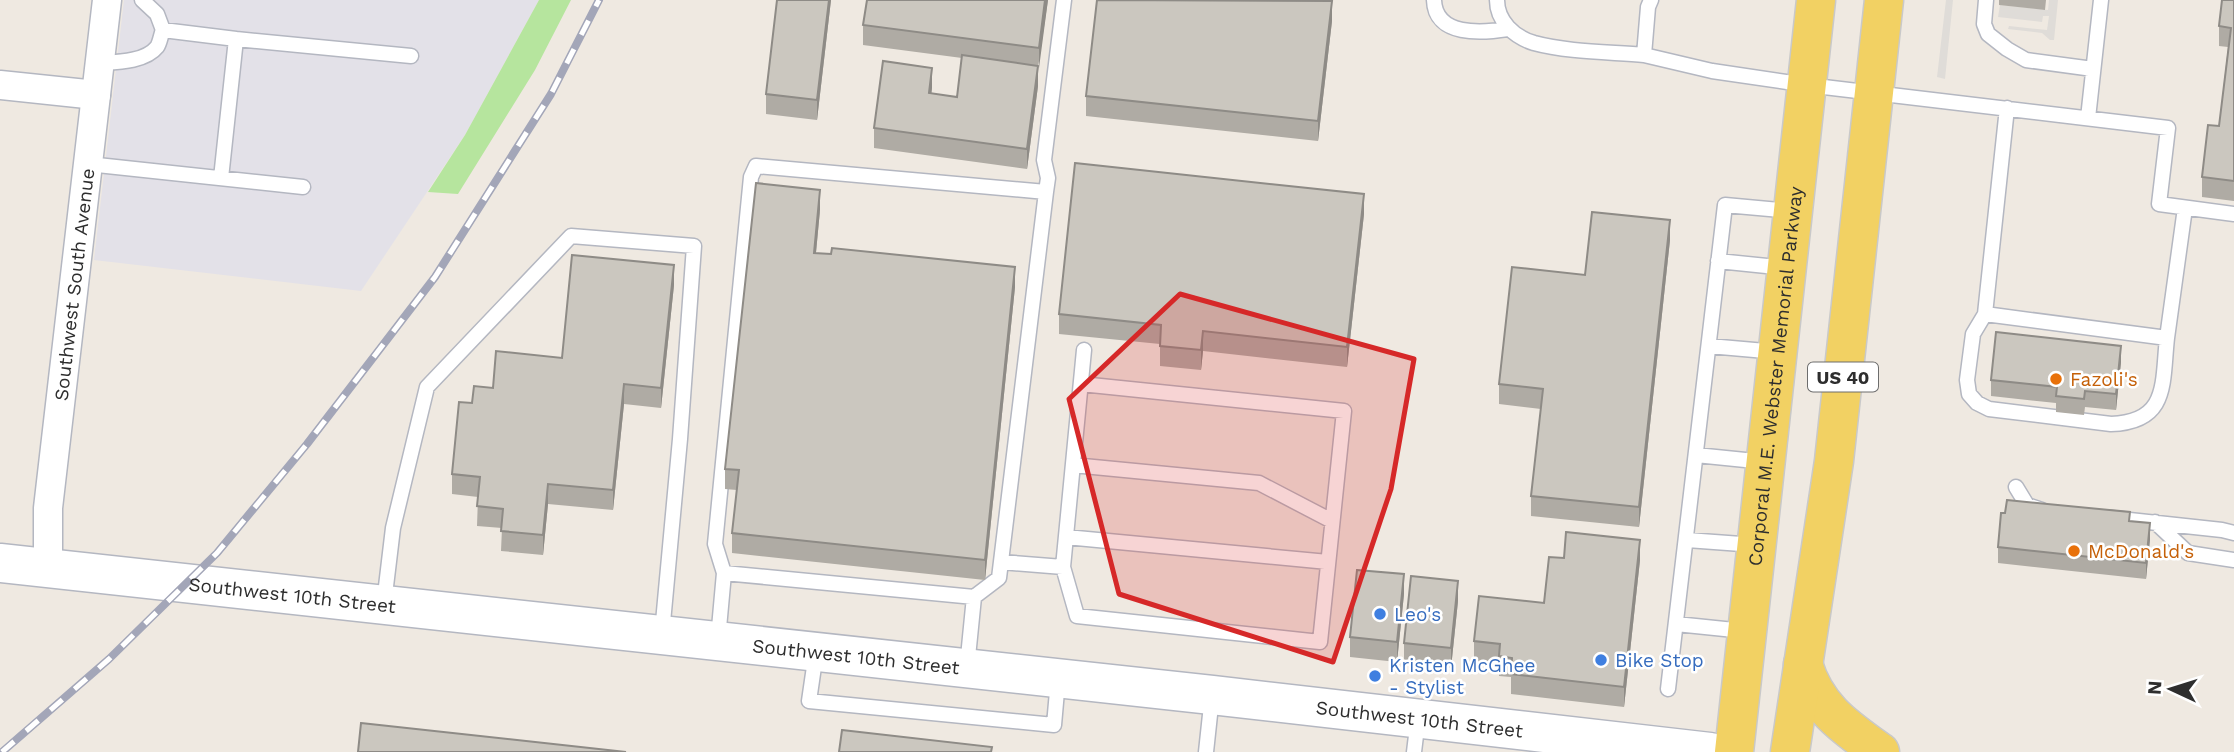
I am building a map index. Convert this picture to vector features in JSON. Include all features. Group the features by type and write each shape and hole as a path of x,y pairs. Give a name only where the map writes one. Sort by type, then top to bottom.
{"main road":[{"name":"Corporal M.E. Webster Memorial Parkway","path":"1734,752 1815,0"},
{"name":"US 40","path":"1790,752 1834,461 1884,0"},
{"path":"1803,664 1813,690 1839,723 1880,752"}],"street":[{"name":"Southwest South Avenue","path":"48,568 48,508 107,0"},
{"path":"0,85 96,95"},
{"name":"Southwest 10th Street","path":"0,563 1212,695 1416,735 1710,752"}],"lane":[{"path":"100,63 142,56 157,47 163,30 157,14 142,0"},
{"path":"724,573 975,597 999,578 1048,177 1044,160 1064,0"},
{"path":"1434,0 1434,7 1441,21 1454,28 1482,33 1508,29"},
{"path":"1497,0 1497,9 1508,29 1532,43 1644,55 1712,71 1807,85 2168,128 2159,204 2234,214"},
{"path":"1644,55 1651,0"},
{"path":"1986,0 1983,24 1989,34 2007,49 2026,60 2093,69"},
{"path":"2088,118 2101,0"},
{"path":"163,30 411,56"},
{"path":"221,178 236,39"},
{"path":"2007,108 1985,314 1973,334 1968,380 1969,394 1977,403 1989,409 2111,424 2140,420 2152,411 2159,399 2185,208"},
{"path":"88,164 303,187"},
{"path":"718,641 724,573 715,544 751,177 756,166 1046,192"},
{"path":"1668,689 1724,205 1793,211"},
{"path":"384,605 393,528 427,387 570,236 694,246 662,635"},
{"path":"1718,261 1787,268"},
{"path":"1985,314 2167,338"},
{"path":"1709,346 1778,352"},
{"path":"1081,384 1344,411 1320,642 1077,616 1063,567 1084,350"},
{"path":"1696,456 1765,462"},
{"path":"1073,465 1259,484 1332,521"},
{"path":"2017,486 2027,505 2050,511"},
{"path":"2103,517 2234,533"},
{"path":"2155,522 2188,553 2234,560"},
{"path":"1066,537 1328,562"},
{"path":"1687,540 1756,545"},
{"path":"1001,562 1063,567"},
{"path":"967,668 975,597"},
{"path":"1676,624 1747,631"},
{"path":"816,652 810,701 1054,725 1058,678"},
{"path":"1206,752 1212,695"}],"highlighted area":[{"path":"1180,294 1414,359 1391,489 1333,662 1119,594 1069,399"}],"shaded area":[{"path":"124,0 539,0 465,135 361,291 94,260"},
{"path":"1946,0 1953,0 1945,79 1937,77"},
{"path":"2049,0 2058,0 2054,40 2042,33 2008,29 2009,26 2047,30 2049,16 2043,16 2042,22 1998,17 2000,5 2048,10"}],"green space":[{"path":"539,0 571,0 535,70 458,194 428,192 465,135"}],"building":[{"path":"777,0 829,0 817,100 766,94"},
{"path":"867,0 1045,0 1039,48 863,25"},
{"path":"1097,0 1332,1 1318,121 1086,96"},
{"path":"2222,0 2234,0 2234,181 2202,177 2208,125 2219,126 2231,28 2219,26"},
{"path":"962,55 1038,66 1027,149 874,128 883,61 932,68 929,93 957,97"},
{"path":"1075,163 1364,194 1347,347 1203,331 1201,350 1160,346 1161,325 1059,314"},
{"path":"756,183 820,190 814,253 831,254 832,248 1015,267 985,560 732,533 739,470 725,469"},
{"path":"1592,212 1670,220 1639,507 1531,496 1543,389 1499,384 1512,267 1585,275"},
{"path":"572,255 674,265 661,388 624,384 613,490 548,484 543,535 501,531 503,509 477,506 480,477 452,474 459,402 472,403 474,386 493,388 496,351 562,358"},
{"name":"Fazoli's","path":"1996,332 2121,346 2116,394 2085,391 2084,399 2056,396 2057,387 1991,380"},
{"name":"McDonald's","path":"2007,500 2130,512 2129,521 2150,523 2146,563 1998,547 2001,513 2005,513"},
{"path":"1566,532 1640,540 1624,687 1511,674 1512,658 1499,656 1500,644 1474,641 1479,596 1544,603 1549,557 1564,558"},
{"path":"1357,570 1404,574 1397,642 1350,637"},
{"path":"1411,576 1458,581 1451,648 1404,643"},
{"path":"361,723 626,752 358,752"},
{"path":"842,730 992,747 991,752 839,752"}],"railway":[{"path":"2,752 109,659 217,553 307,444 435,277 551,94 599,0"}],"place":[{"name":"Fazoli's","path":"2056,379"},
{"name":"McDonald's","path":"2074,551"},
{"name":"Leo's","path":"1380,614"},
{"name":"Bike Stop","path":"1601,660"},
{"name":"Kristen McGhee - Stylist","path":"1375,676"}]}
